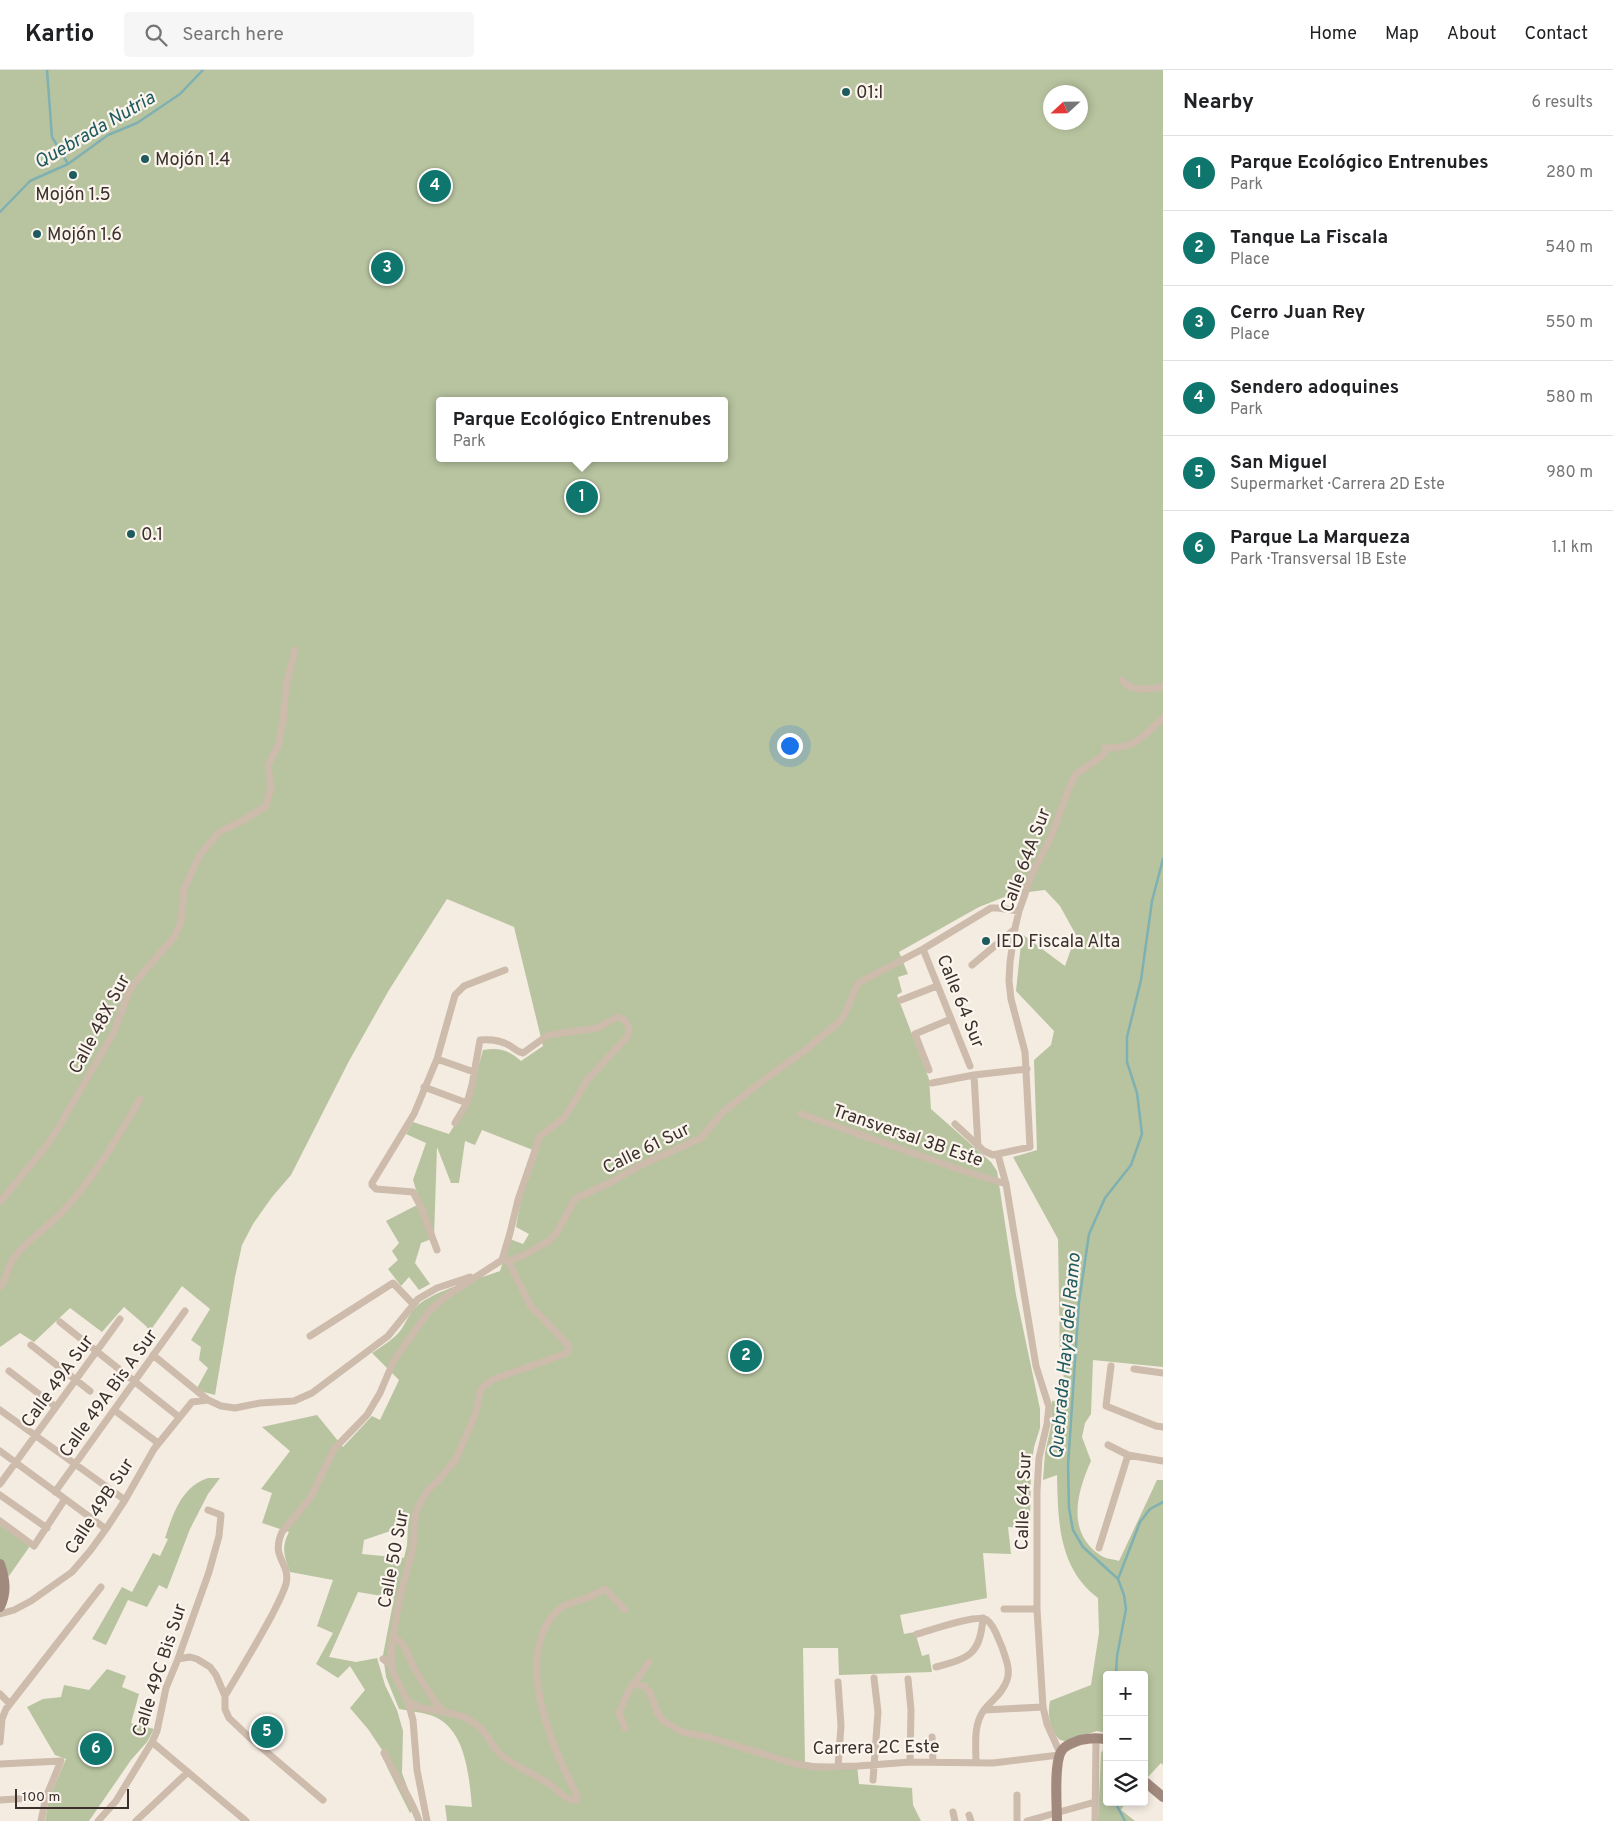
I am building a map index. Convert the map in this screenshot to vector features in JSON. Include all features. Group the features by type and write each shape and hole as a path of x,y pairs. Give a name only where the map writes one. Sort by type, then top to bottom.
{"street":[{"name":"Calle 48X Sur","path":"0,1202 47,1145 60,1125 114,1032 129,991 175,936 181,921 184,889 199,856 219,832 242,821 266,806 271,788 268,765 278,746 283,722 286,686 295,650"},
{"path":"1122,680 1124,683 1135,688 1153,689 1163,686"},
{"name":"Calle 64A Sur","path":"998,1155 1030,1147 1027,1069 1025,1052 1010,990 1010,962 1019,911 1032,874 1051,837 1062,804 1076,774 1101,758 1105,753 1105,748 1126,746 1142,739 1163,718"},
{"path":"923,949 991,908 1019,911"},
{"path":"972,965 1015,928"},
{"name":"Calle 61 Sur","path":"480,1274 505,1261 531,1252 554,1238 575,1199 639,1166 701,1138 723,1112 803,1052 839,1022 844,1016 858,982 923,949"},
{"name":"Calle 64 Sur","path":"923,949 970,1066"},
{"path":"437,1250 421,1207 413,1192 374,1188 372,1185 374,1178 409,1124 436,1059 455,995 464,986 505,970"},
{"path":"901,1000 937,986"},
{"path":"455,1123 467,1103 480,1040 494,1039 504,1042 523,1053 548,1035 598,1028 615,1017 623,1019 629,1026 627,1037 588,1079 564,1118 540,1136 518,1200 505,1261"},
{"path":"929,1070 914,1034 951,1019"},
{"path":"436,1059 474,1072"},
{"path":"932,1083 1027,1069"},
{"name":"Calle 64 Sur","path":"974,1076 981,1148"},
{"path":"424,1087 467,1103"},
{"path":"0,1287 6,1278 13,1260 80,1192 122,1130 140,1099"},
{"name":"Transversal 3B Este","path":"801,1114 1006,1184"},
{"path":"955,1124 981,1148 993,1155 998,1155"},
{"name":"Calle 64 Sur","path":"998,1155 1006,1184 1036,1366 1049,1407 1047,1424 1041,1445 1036,1491 1037,1609 1043,1707 1047,1724 1060,1754 1057,1817"},
{"name":"Calle 50 Sur","path":"392,1666 391,1652 399,1600 413,1548 415,1517 418,1507 428,1490 456,1459 476,1412 480,1391 494,1379 568,1352 568,1345 530,1305 505,1261"},
{"path":"153,1355 208,1400 226,1408 294,1401 312,1393 388,1336 413,1304 424,1294 480,1274"},
{"path":"225,1696 262,1633 286,1583 285,1569 277,1551 279,1538 311,1497 334,1448 367,1415 380,1393 394,1360 418,1325 430,1310 448,1295 480,1274"},
{"path":"310,1336 393,1284 413,1304"},
{"name":"Calle 49A Bis A Sur","path":"55,1492 185,1311"},
{"name":"Calle 49A Sur","path":"0,1484 120,1319"},
{"path":"60,1322 179,1417"},
{"path":"31,1345 90,1391"},
{"path":"1111,1366 1106,1406 1163,1427"},
{"path":"1134,1369 1163,1373"},
{"path":"10,1371 56,1407"},
{"name":"Calle 49B Sur","path":"0,1614 14,1610 31,1601 72,1572 106,1529 158,1443 192,1402 208,1400"},
{"path":"0,1410 125,1500"},
{"path":"114,1410 158,1443"},
{"path":"1108,1445 1128,1455 1163,1461"},
{"path":"0,1451 106,1529"},
{"path":"1099,1548 1128,1455"},
{"path":"0,1495 47,1528"},
{"name":"Calle 49B Sur","path":"0,1521 34,1546 65,1499"},
{"name":"Calle 49C Bis Sur","path":"98,1821 116,1801 152,1742 160,1722 166,1688 209,1572 219,1536 221,1515 208,1510"},
{"path":"0,1564 4,1596 0,1607"},
{"path":"0,1742 3,1715 10,1704 101,1587"},
{"path":"408,1702 421,1708 459,1715 474,1723 486,1735 498,1752 512,1763 551,1785 569,1799 576,1800 577,1795 561,1765 540,1699 536,1659 539,1645 548,1623 557,1611 605,1589 625,1610"},
{"path":"1004,1609 1037,1609"},
{"path":"917,1634 973,1618 983,1618 990,1622 1002,1647 1008,1672 1007,1682 1002,1691 984,1710 978,1721 976,1731 976,1762"},
{"path":"936,1668 962,1660 971,1654 980,1637 983,1618"},
{"path":"393,1637 400,1640 414,1668 440,1708 448,1714"},
{"path":"178,1659 190,1657 210,1667 216,1675 225,1696 227,1714 242,1730 323,1800"},
{"path":"383,1658 392,1666 408,1702 414,1729 417,1770 427,1821"},
{"path":"625,1728 619,1713 633,1684 649,1662"},
{"path":"873,1780 878,1712 874,1678"},
{"path":"908,1679 912,1710 910,1762"},
{"path":"838,1682 841,1726 838,1766"},
{"name":"Carrera 2C Este","path":"633,1684 644,1686 650,1692 662,1720 682,1732 712,1738 792,1763 814,1767 910,1762 1013,1762 1060,1754 1066,1746 1074,1743 1096,1738 1103,1739"},
{"path":"0,1694 10,1704"},
{"path":"984,1710 1043,1707"},
{"path":"932,1737 933,1762"},
{"path":"1095,1821 1096,1738"},
{"path":"152,1742 238,1818 246,1821"},
{"path":"384,1753 419,1821"},
{"path":"0,1764 61,1761 46,1797 41,1821"},
{"path":"136,1821 188,1772"},
{"path":"1148,1784 1163,1797"},
{"path":"1017,1795 1018,1821"},
{"path":"0,1800 46,1797"},
{"path":"1028,1821 1057,1817 1095,1802"},
{"path":"953,1812 955,1821"}],"green space":[{"path":"0,70 1163,70 1163,1367 1093,1360 1091,1414 1085,1423 1082,1437 1091,1461 1082,1486 1078,1511 1082,1535 1089,1546 1102,1556 1119,1561 1157,1480 1163,1480 1163,1765 1161,1763 1148,1777 1148,1671 1103,1671 1103,1732 1097,1731 1065,1741 1060,1740 1054,1732 1049,1717 1050,1701 1091,1685 1099,1633 1098,1598 1085,1586 1075,1572 1063,1542 1058,1509 1057,1475 1043,1480 1045,1453 1051,1426 1052,1401 1068,1400 1060,1357 1058,1239 1013,1157 1037,1150 1034,1060 1051,1045 1054,1031 1016,991 1022,934 1065,966 1076,935 1060,906 1045,890 1012,894 979,907 899,952 908,974 898,977 902,992 897,995 929,1079 931,1109 991,1162 997,1171 1016,1295 1040,1409 1040,1428 1034,1447 1031,1469 1030,1528 1008,1527 1011,1554 983,1553 987,1598 900,1615 904,1634 915,1632 922,1656 929,1654 932,1672 839,1675 838,1648 803,1648 805,1763 857,1765 859,1784 912,1788 913,1805 921,1821 447,1821 445,1805 472,1807 467,1767 458,1741 442,1721 430,1715 399,1709 386,1677 383,1655 394,1598 358,1592 329,1657 356,1662 377,1658 385,1685 397,1710 403,1731 402,1773 415,1808 410,1813 387,1767 384,1753 368,1729 350,1708 365,1690 350,1666 338,1678 316,1664 333,1633 317,1626 333,1580 290,1572 284,1552 289,1532 262,1523 272,1493 261,1489 290,1451 262,1427 317,1415 343,1447 372,1416 380,1420 399,1380 372,1353 397,1334 412,1312 424,1301 444,1290 500,1271 510,1239 523,1244 529,1234 516,1227 521,1199 538,1152 482,1130 475,1145 465,1141 459,1183 451,1183 437,1147 434,1238 421,1243 415,1263 430,1284 419,1290 409,1277 401,1286 388,1269 398,1260 392,1251 399,1243 386,1221 415,1206 421,1206 413,1180 426,1143 406,1134 413,1122 449,1134 468,1103 483,1050 504,1050 521,1061 543,1046 514,927 447,899 389,990 349,1061 291,1175 272,1197 253,1224 242,1245 215,1395 196,1390 208,1368 199,1360 201,1347 191,1340 210,1309 182,1286 150,1331 124,1307 102,1332 70,1308 34,1342 20,1333 0,1347","holes":["408,1525 404,1558 362,1554 364,1540"]},
{"path":"208,1478 220,1478 208,1494 190,1529 167,1589 159,1585 147,1607 128,1600 106,1645 92,1639 122,1587 132,1592 153,1553 160,1556 168,1539 165,1538 171,1520 185,1494 191,1487"},
{"path":"0,1525 30,1546 9,1576 0,1569"},
{"path":"107,1669 126,1676 122,1687 139,1694 131,1723 154,1729 147,1742 131,1760 89,1821 45,1821 49,1798 66,1759 55,1755 27,1707 43,1699 61,1697 64,1685 89,1690"},
{"path":"1103,1750 1103,1806 1124,1806 1121,1810 1135,1821 1098,1821 1101,1753"}],"waterway":[{"path":"47,70 52,137 68,164"},
{"name":"Quebrada Nutria","path":"0,212 30,181 68,164 108,135 137,123 180,94 203,70"},
{"name":"Quebrada Haya del Ramo","path":"1116,1671 1117,1656 1126,1609 1124,1595 1118,1579 1083,1547 1073,1530 1069,1508 1068,1465 1079,1302 1089,1234 1105,1198 1131,1165 1142,1134 1137,1093 1127,1062 1127,1037 1141,980 1152,901 1163,859"},
{"path":"1118,1579 1140,1522 1150,1509 1163,1502"},
{"name":"Quebrada Haya del Ramo","path":"1117,1806 1125,1821"}],"place":[{"name":"01:I","path":"846,92"},
{"name":"Mojón 1.4","path":"145,159"},
{"name":"Mojón 1.5","path":"73,175"},
{"name":"Sendero adoquines","path":"435,186"},
{"name":"Mojón 1.6","path":"37,234"},
{"name":"Cerro Juan Rey","path":"387,268"},
{"name":"Parque Ecológico Entrenubes","path":"582,497"},
{"name":"0.1","path":"131,534"},
{"name":"IED Fiscala Alta","path":"986,941"},
{"name":"Tanque La Fiscala","path":"746,1356"},
{"name":"San Miguel","path":"267,1732"},
{"name":"Parque La Marqueza","path":"96,1749"}]}
